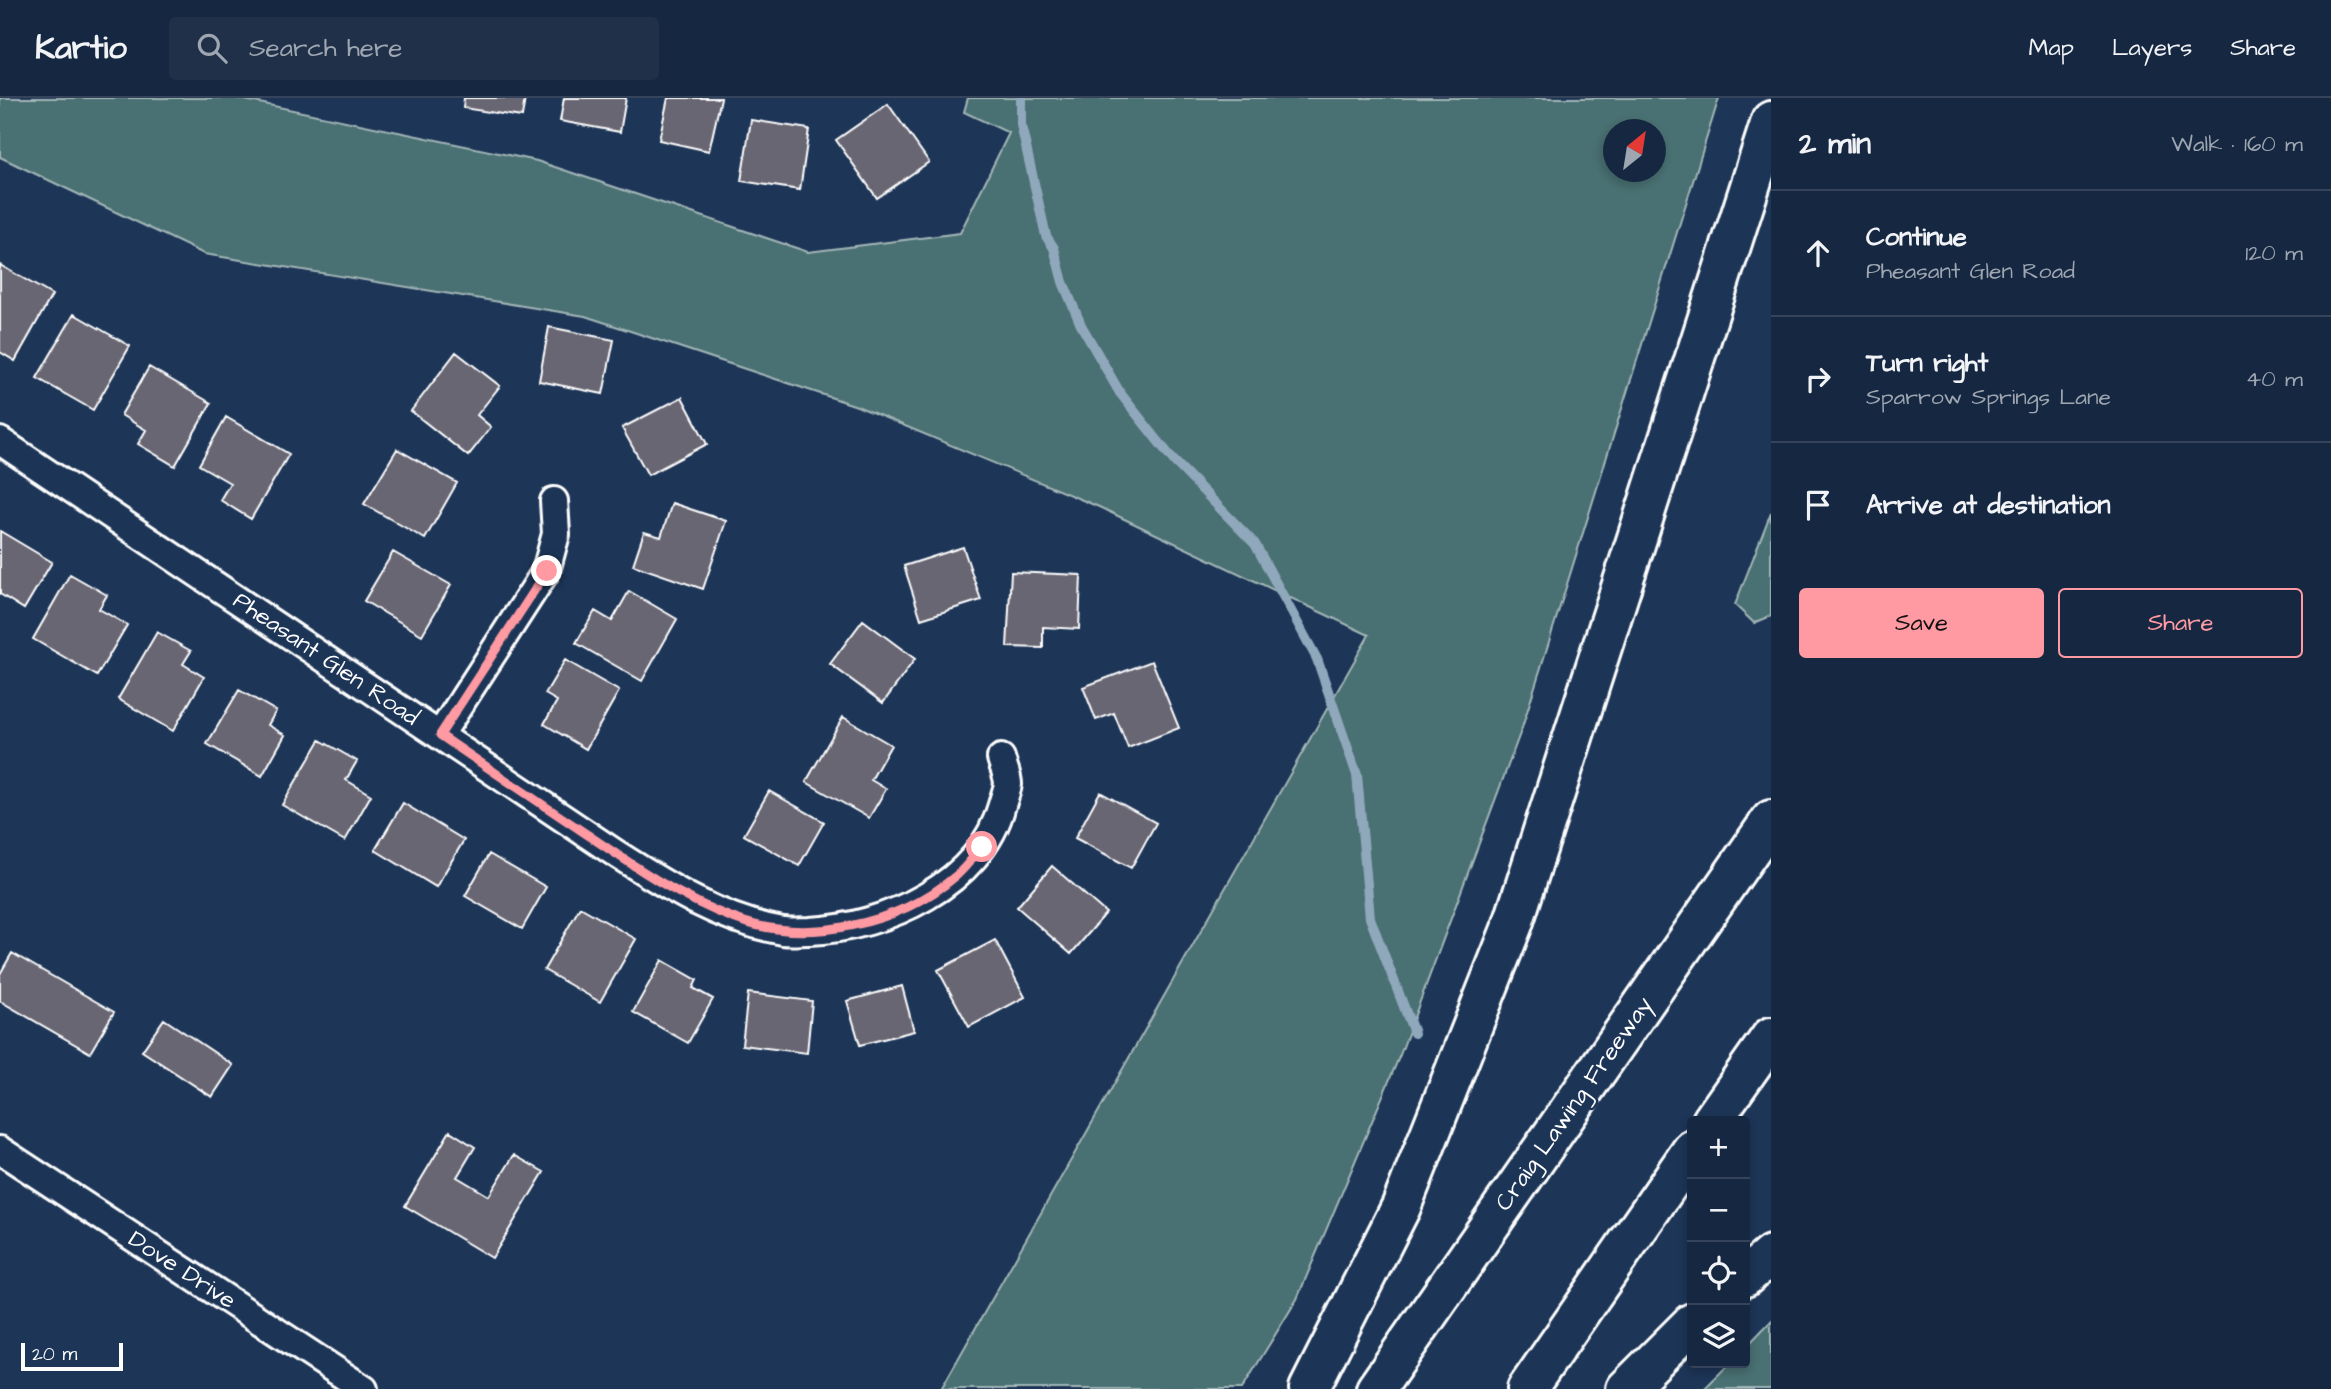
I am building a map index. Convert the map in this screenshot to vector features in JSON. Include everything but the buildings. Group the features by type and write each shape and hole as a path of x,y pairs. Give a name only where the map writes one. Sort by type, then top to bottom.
{"highway":[{"path":"1309,1389 1401,1207 1513,924 1771,121"},
{"name":"Craig Lawing Freeway","path":"1376,1389 1771,820"},
{"path":"1716,1116 1771,1037"},
{"path":"1527,1389 1687,1157"},
{"path":"1750,1273 1771,1255"},
{"path":"1626,1389 1687,1328"}],"street":[{"name":"Pheasant Glen Road","path":"0,441 615,853 685,897 735,919 785,932 838,930 882,917 923,898 957,875 982,847 998,819 1008,783 1001,758"},
{"path":"440,735 547,571 556,534 554,501"},
{"name":"Dove Drive","path":"0,1150 365,1389"}],"green space":[{"path":"0,98 235,98 537,161 808,252 960,233 1009,133 964,112 968,98 1719,98 1522,728 1400,1055 1297,1299 1242,1389 941,1389 1369,635 1099,507 857,406 585,316 204,254 0,157"},
{"path":"1771,512 1771,616 1754,623 1735,605"},
{"path":"1771,1321 1771,1389 1704,1389 1725,1368 1750,1368 1750,1343"}],"waterway":[{"path":"1021,98 1021,125 1046,236 1054,248 1063,282 1081,325 1120,393 1174,461 1255,544 1317,659 1357,775 1370,918 1414,1033"}],"route":[{"path":"547,571 440,735 615,853 685,897 735,919 785,932 838,930 882,917 923,898 957,875 982,847"}]}
